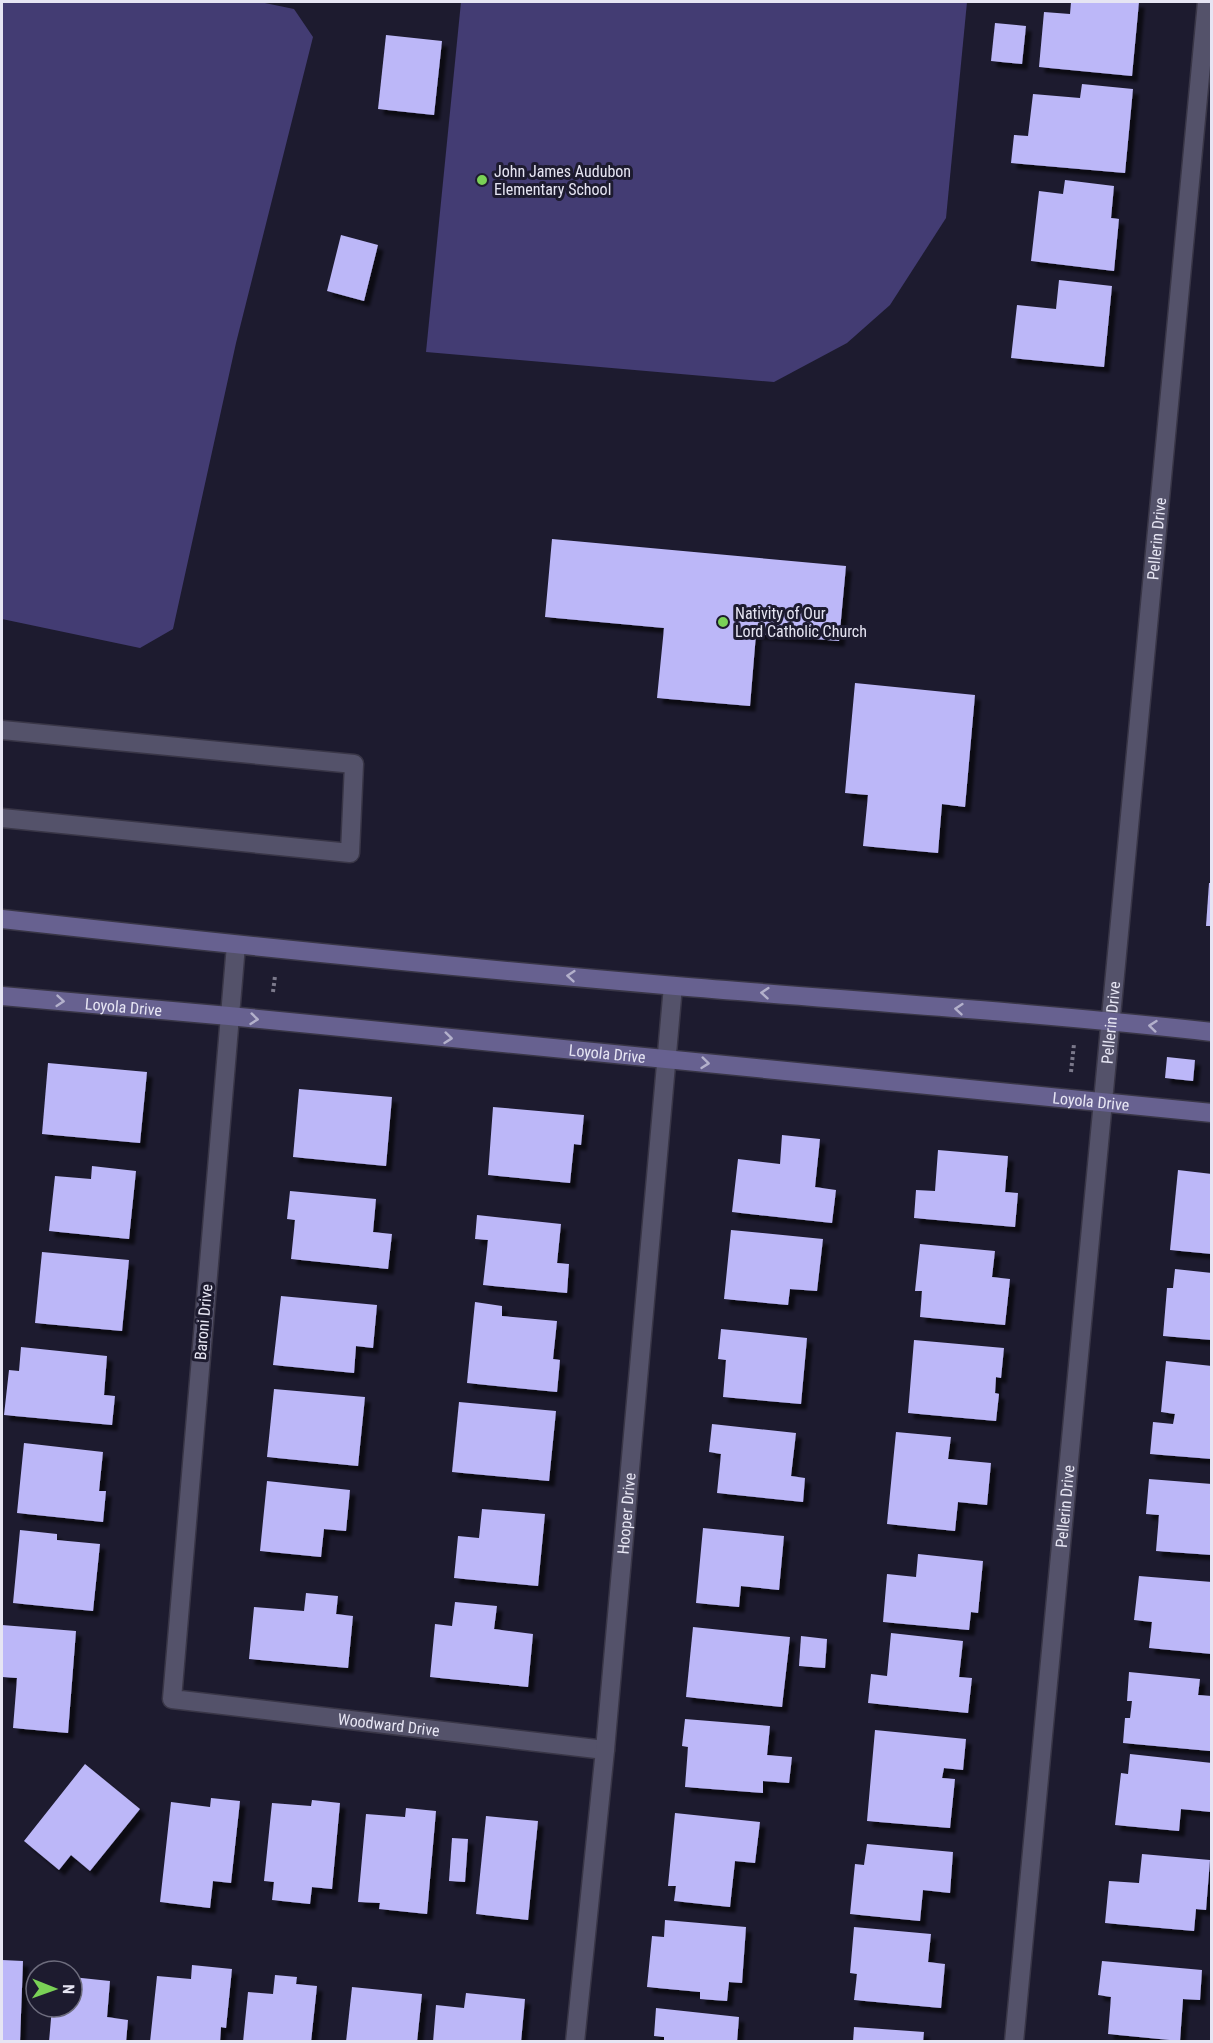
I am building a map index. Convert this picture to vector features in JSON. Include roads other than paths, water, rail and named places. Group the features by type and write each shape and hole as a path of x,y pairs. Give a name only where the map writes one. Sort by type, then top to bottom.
{"main road":[{"path":"2,919 236,945 673,986 1111,1021 1212,1032"},
{"name":"Loyola Drive","path":"2,996 229,1016 1212,1113"}],"street":[{"name":"Pellerin Drive","path":"1014,2042 1207,2"},
{"path":"2,730 354,764 350,853 2,818"},
{"name":"Baroni Drive","path":"172,1699 236,945"},
{"name":"Hooper Drive","path":"575,2042 605,1750 673,986"},
{"name":"Woodward Drive","path":"172,1699 605,1750"}],"place":[{"name":"John James Audubon Elementary School","path":"482,180"},
{"name":"Nativity of Our Lord Catholic Church","path":"723,622"}]}
